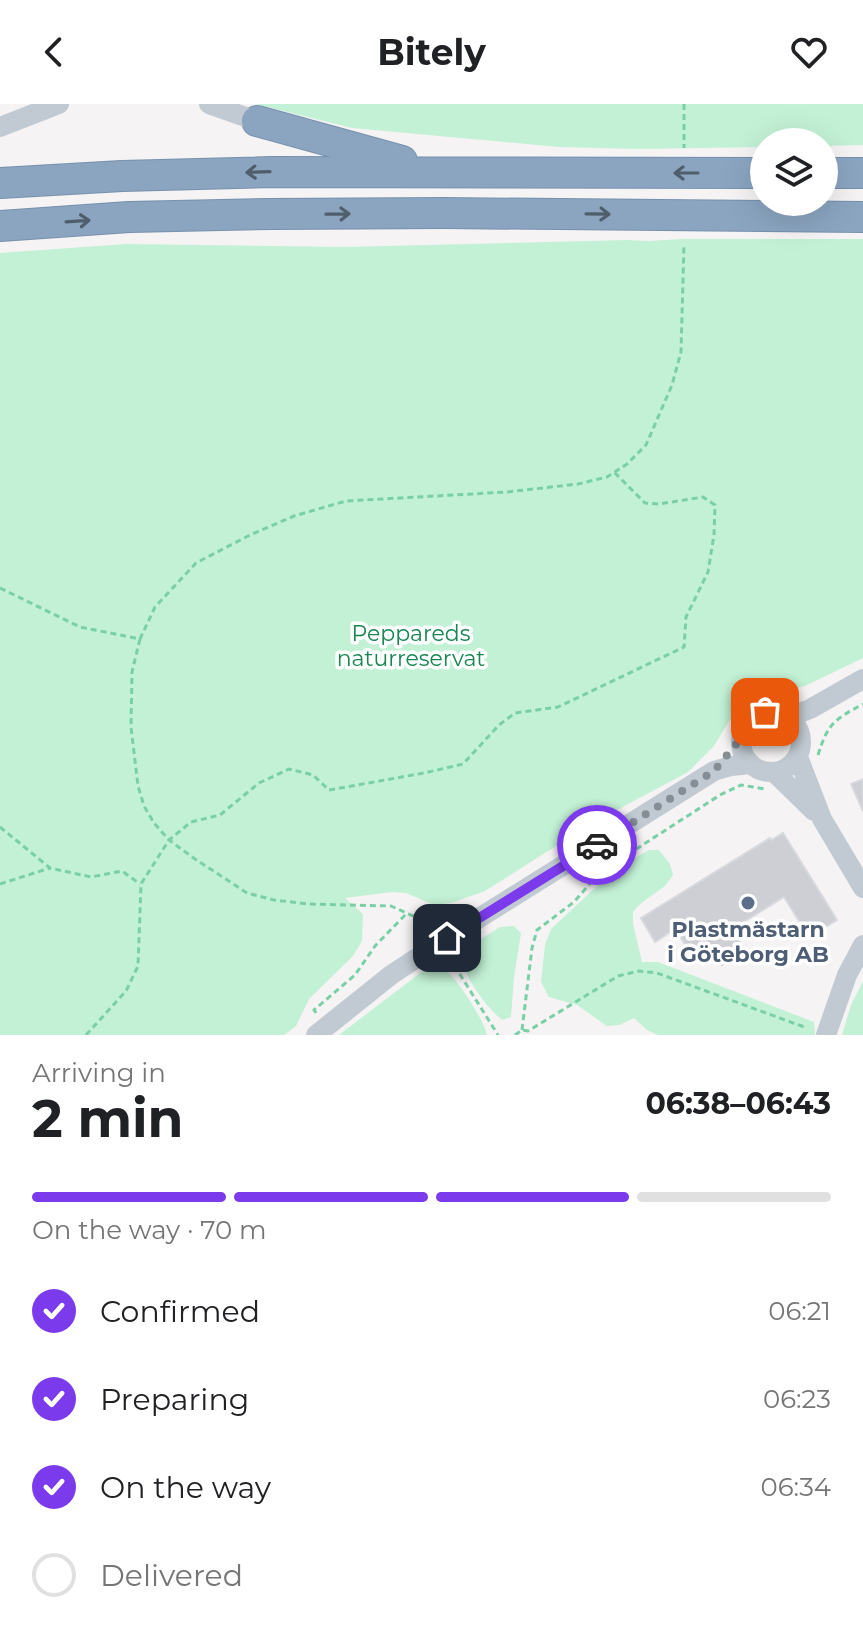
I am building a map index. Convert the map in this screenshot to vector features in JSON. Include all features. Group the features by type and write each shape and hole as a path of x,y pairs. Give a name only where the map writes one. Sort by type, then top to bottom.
{"highway":[{"path":"257,121 443,171"},
{"path":"0,183 272,172 750,173"},
{"path":"838,173 863,173"},
{"path":"0,226 129,217 303,214 863,217"}],"street":[{"path":"0,127 59,104"},
{"path":"209,104 257,121"},
{"path":"789,717 810,709 863,679"},
{"path":"793,766 811,726 844,691"},
{"path":"714,771 742,737 749,721 759,714 777,712 789,717 799,728 793,766 863,888"},
{"path":"742,737 743,752 751,764 762,771 793,766"},
{"path":"317,1025 447,938 714,771 751,764"},
{"path":"819,1032 863,945"}],"path":[{"path":"684,104 684,153"},
{"path":"432,930 422,920 391,906 309,904 247,893 169,840 144,806 138,786 131,727 132,672 140,639 155,607 196,563 294,516 346,501 507,492 578,484 607,477 627,464 646,445 672,385 681,352 684,244"},
{"path":"86,1035 126,991 138,966 141,884 169,840 191,822 220,815 259,783 289,769 313,775 329,790 463,764 499,725 515,713 558,707 684,647 686,617 708,572 715,505 703,497 659,504 645,503 614,472"},
{"path":"0,588 80,627 140,639"},
{"path":"522,1030 537,930 574,902 599,873 731,789 741,785 775,791 793,766 817,758 828,727 863,704"},
{"path":"0,827 50,868 91,877 122,871 141,884"},
{"path":"0,884 50,868"},
{"path":"317,1025 314,1010 355,975 375,946 408,912"},
{"path":"448,955 498,1035"},
{"path":"515,1035 522,1030 528,1031 618,976 639,971 657,973 819,1032"}],"green space":[{"path":"255,104 863,104 863,145 838,146 838,128 750,128 750,147 639,149 559,147 352,128"},
{"name":"Peppareds naturreservat","path":"682,239 863,239 863,658 805,686 758,697 741,707 714,746 688,772 589,825 485,891 451,903 434,905 406,893 345,898 363,914 362,941 353,956 309,999 296,1026 284,1035 0,1035 0,253 126,244 344,247"},
{"path":"649,850 659,850 670,864 673,875 665,886 633,912 642,962 658,962 814,1022 815,1035 658,1035 634,1018 619,1025 607,1026 577,1005 549,997 541,982 545,945 551,929 594,889"},
{"path":"514,926 521,933 511,1017 502,1020 477,992 461,957 465,949 500,927"},
{"path":"432,964 443,968 456,981 476,1010 487,1035 339,1035"},
{"path":"863,981 863,1035 842,1035 851,1005"}],"building":[{"path":"863,779 863,811 851,784"},
{"path":"783,833 837,920 817,932 814,927 806,932 784,897 732,929 745,950 722,965 709,944 692,955 675,929 655,942 641,918"}],"way so far":[{"path":"597,845 714,771 742,737 749,721 765,712"}],"place":[{"name":"Plastmästarn i Göteborg AB","path":"748,903"}],"route":[{"path":"447,938 597,845"}]}
